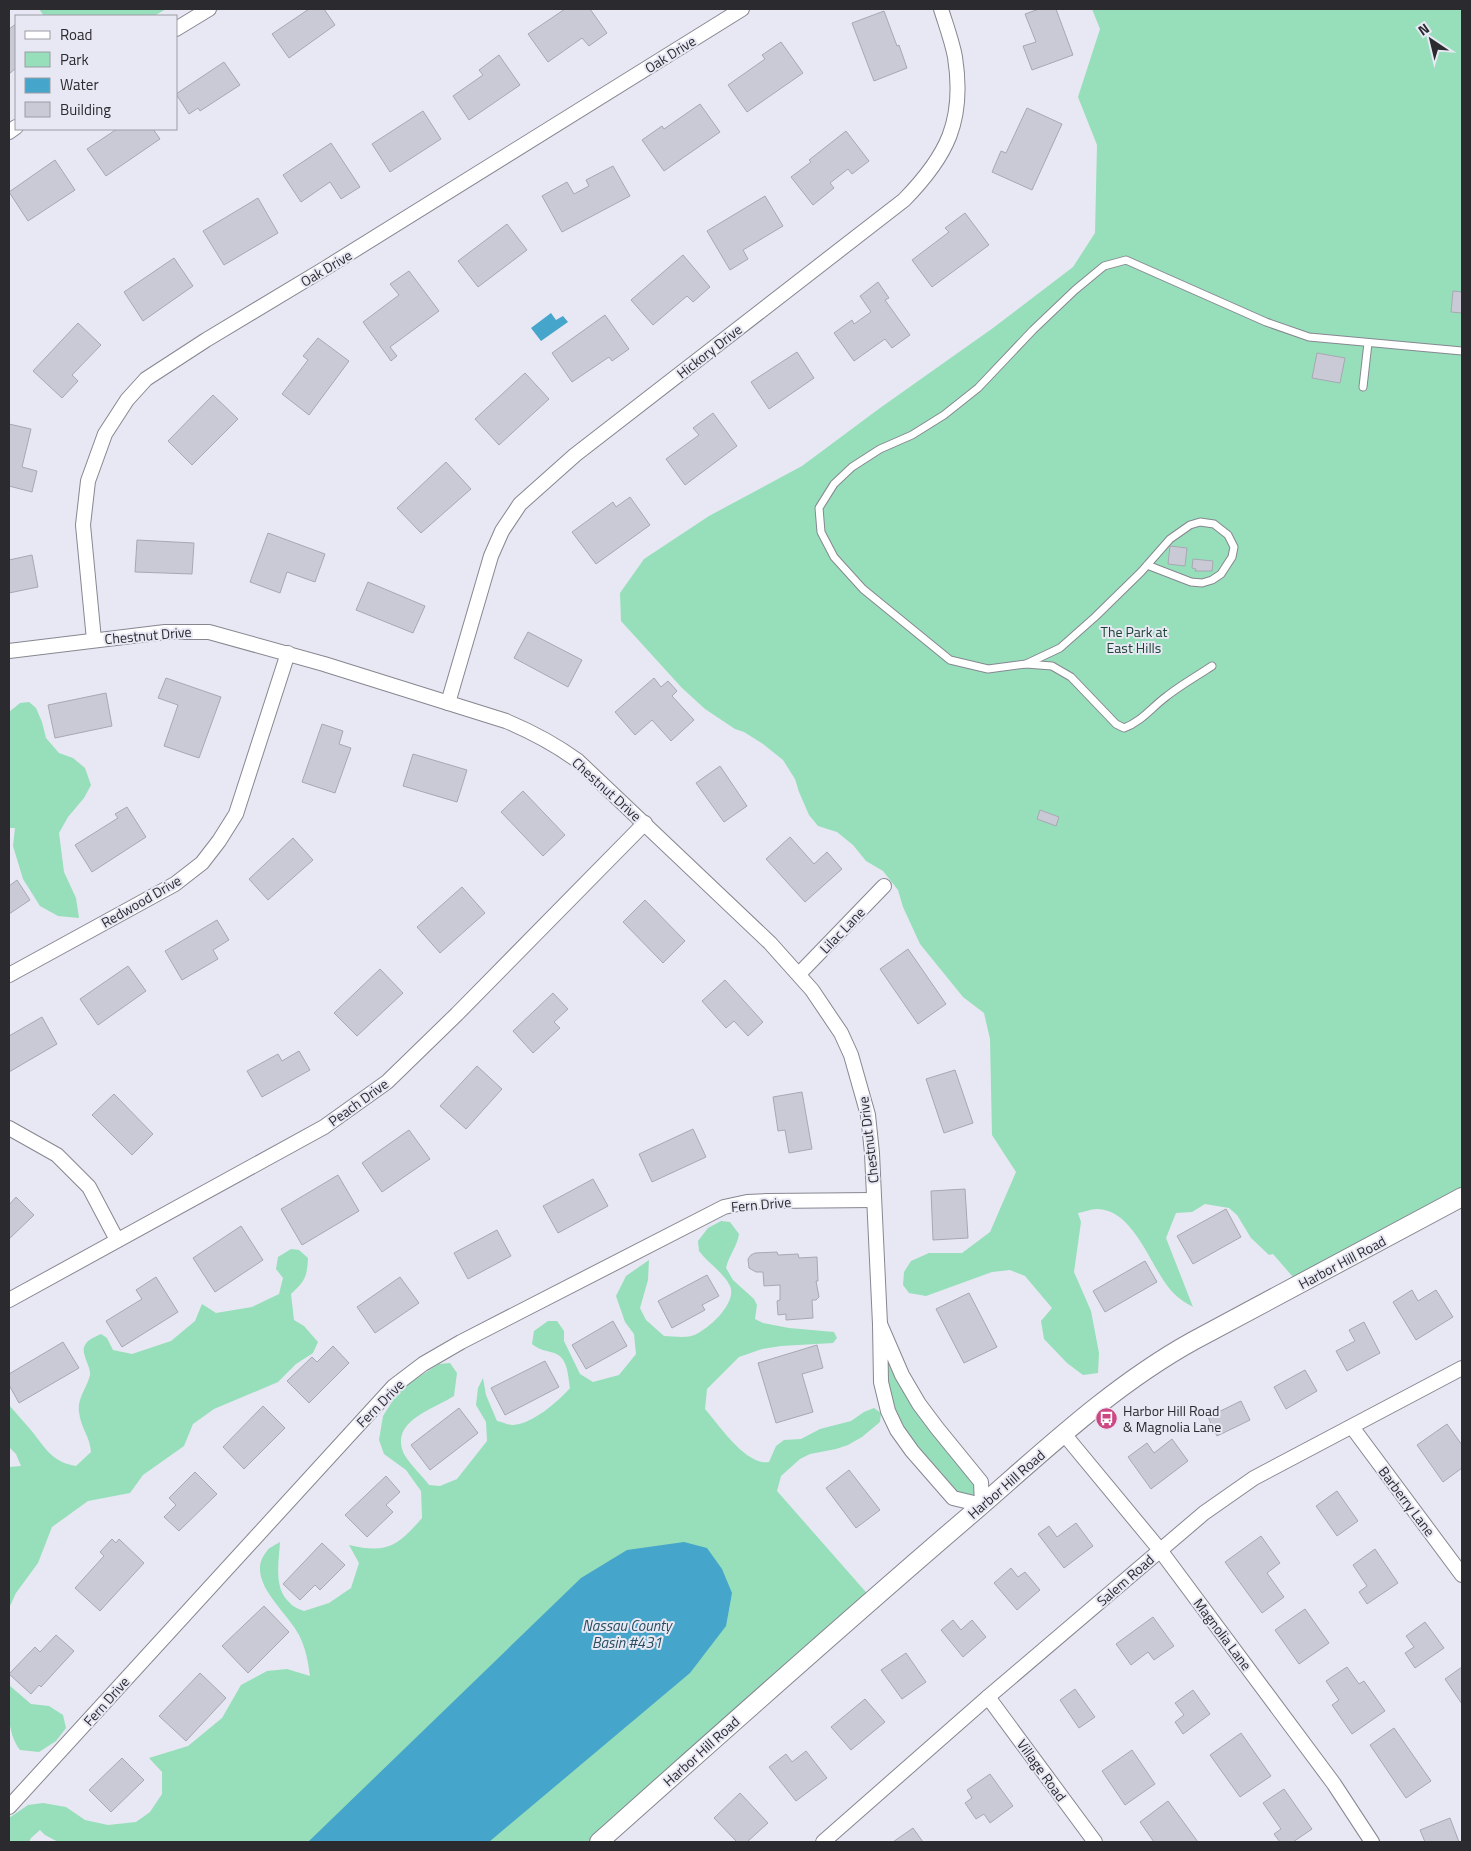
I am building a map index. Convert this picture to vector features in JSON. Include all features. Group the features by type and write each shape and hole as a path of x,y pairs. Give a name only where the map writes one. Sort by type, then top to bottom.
{"street":[{"path":"178,28 209,9"},
{"name":"Oak Drive","path":"94,640 83,526 88,481 105,434 127,400 146,379 742,9"},
{"name":"Hickory Drive","path":"448,703 491,556 502,531 520,504 575,455 904,200 926,178 943,153 953,129 957,99 955,57 941,9"},
{"name":"Chestnut Drive","path":"9,651 165,632 199,631 232,637 288,652 506,721 533,732 558,746 596,776 770,943 799,974 841,1033 854,1063 868,1115 874,1200 881,1382 888,1411 897,1430 912,1451 953,1498 982,1505 981,1482 919,1404 902,1375 880,1324"},
{"name":"Redwood Drive","path":"9,975 175,884 202,863 219,842 236,814 288,652"},
{"name":"Peach Drive","path":"9,1300 324,1127 387,1082 457,1014 645,823"},
{"name":"Lilac Lane","path":"799,974 884,886"},
{"path":"9,1128 57,1155 89,1187 117,1240"},
{"name":"Harbor Hill Road","path":"599,1842 815,1649 1110,1395 1162,1358 1462,1198"},
{"name":"Fern Drive","path":"9,1807 394,1386 423,1364 461,1342 724,1207 747,1202 767,1201 874,1200"},
{"name":"Salem Road","path":"823,1842 988,1697 1160,1550 1241,1486 1462,1368"},
{"name":"Barberry Lane","path":"1352,1426 1462,1575"},
{"name":"Magnolia Lane","path":"1064,1434 1160,1550 1334,1784 1372,1842"},
{"name":"Village Road","path":"988,1697 1095,1842"}],"lane":[{"path":"1212,666 1184,683 1134,725 1124,728 1116,724 1071,677 1052,666 1026,664 988,669 950,660 864,589 834,557 821,532 819,508 834,484 852,467 880,449 912,435 944,415 978,388 1054,310 1104,266 1126,260 1266,322 1309,337 1462,351"},
{"path":"1363,387 1368,343"},
{"path":"1026,664 1060,648 1095,617 1180,530 1195,524 1214,524 1223,530 1231,540 1234,548 1232,558 1221,574 1212,580 1202,583 1192,582 1147,565"}],"green space":[{"path":"39,9 166,9 156,15 43,15"},
{"name":"The Park at East Hills","path":"1092,9 1462,9 1462,1197 1299,1284 1273,1254 1269,1255 1251,1238 1237,1215 1229,1208 1205,1204 1192,1212 1176,1213 1166,1238 1193,1307 1180,1299 1169,1288 1131,1228 1121,1218 1110,1211 1097,1209 1078,1213 1081,1222 1074,1272 1091,1311 1099,1353 1098,1373 1083,1375 1067,1363 1044,1339 1041,1321 1052,1308 1025,1276 1010,1270 992,1272 926,1296 909,1293 903,1285 904,1272 911,1261 929,1253 962,1253 990,1232 1016,1172 992,1135 990,1039 984,1013 963,997 920,944 903,907 898,890 883,871 866,861 853,845 837,832 818,826 809,815 795,779 783,760 763,744 744,732 735,729 705,709 682,688 621,621 620,593 644,559 709,516 802,466 993,328 1073,267 1095,233 1097,145 1078,97 1100,29"},
{"path":"29,702 36,708 46,738 59,753 73,758 85,768 91,785 59,833 64,872 76,898 79,918 58,916 40,906 23,879 13,846 15,828 9,828 9,712 20,703"},
{"path":"721,1221 730,1222 739,1234 726,1268 733,1280 754,1299 757,1305 755,1319 763,1323 789,1328 834,1332 837,1338 833,1343 781,1346 762,1349 739,1357 707,1389 705,1409 725,1434 742,1451 760,1462 769,1462 776,1446 784,1440 801,1439 820,1429 851,1421 874,1408 881,1413 880,1422 862,1437 848,1445 810,1454 800,1459 781,1476 777,1491 872,1599 598,1842 58,1842 40,1830 29,1842 9,1842 9,1818 28,1805 43,1803 66,1807 85,1820 108,1825 136,1822 150,1812 162,1794 162,1772 149,1758 188,1746 222,1718 241,1685 267,1671 287,1669 310,1676 306,1655 299,1635 263,1584 260,1573 261,1562 268,1550 280,1542 278,1574 281,1590 291,1604 304,1611 329,1603 351,1588 359,1563 349,1545 373,1549 391,1545 406,1535 422,1518 421,1491 406,1470 384,1454 379,1440 383,1416 400,1389 439,1364 450,1363 457,1373 454,1396 425,1411 408,1425 403,1433 401,1443 404,1454 429,1485 440,1486 457,1479 487,1441 486,1422 476,1405 478,1388 483,1378 486,1395 497,1421 511,1425 520,1424 536,1417 552,1406 570,1388 565,1363 562,1358 532,1344 534,1331 548,1321 557,1321 564,1331 564,1341 580,1374 593,1382 619,1375 636,1354 634,1334 625,1322 616,1296 626,1276 649,1260 648,1280 640,1308 646,1320 664,1336 678,1337 691,1336 712,1323 725,1308 729,1300 730,1286 699,1251 698,1241 708,1228"},
{"path":"291,1249 299,1250 308,1258 304,1278 291,1294 294,1320 304,1326 318,1342 313,1353 296,1364 278,1382 214,1409 193,1424 184,1446 143,1475 130,1493 88,1501 52,1527 38,1563 16,1593 9,1608 9,1467 21,1466 16,1454 9,1447 9,1405 49,1453 60,1461 76,1466 91,1452 80,1418 79,1407 90,1375 84,1352 88,1341 101,1334 107,1338 113,1350 132,1354 171,1341 195,1321 202,1304 216,1313 252,1307 279,1294 283,1278 276,1269 278,1257"},
{"path":"890,1350 981,1482 982,1505 953,1498 897,1430 880,1351"},
{"path":"9,1685 31,1704 49,1706 63,1715 66,1728 56,1741 39,1752 20,1750 12,1735 9,1719"}],"water":[{"path":"551,313 556,320 563,316 568,322 541,341 531,328"},
{"name":"Nassau County Basin #431","path":"684,1542 707,1548 722,1569 732,1593 726,1626 690,1673 489,1842 308,1842 581,1578 627,1550"}],"building":[{"path":"309,9 324,9 335,25 289,58 272,34"},
{"path":"565,9 590,9 607,33 589,46 582,38 548,62 528,34"},
{"path":"1039,9 1056,9 1073,55 1032,70 1023,46 1036,42 1025,14"},
{"path":"884,11 907,68 874,81 852,23"},
{"path":"15,25 15,69 9,74 9,29"},
{"path":"781,42 803,73 747,112 728,85 765,59 762,55"},
{"path":"499,55 520,85 469,120 453,96 483,75 479,70"},
{"path":"224,62 240,85 200,111 198,108 189,114 178,97 178,93"},
{"path":"700,104 720,132 664,171 642,140 662,126 664,129"},
{"path":"1027,108 1062,124 1032,190 992,172 1001,151 1006,153"},
{"path":"423,111 441,139 390,172 372,144"},
{"path":"116,130 154,130 160,139 106,176 87,149"},
{"path":"846,131 869,161 852,174 848,169 830,183 834,188 813,205 791,177"},
{"path":"331,143 360,187 341,199 330,182 301,202 283,175"},
{"path":"55,160 75,190 28,221 9,192"},
{"path":"613,166 630,196 562,232 542,196 567,182 574,194 589,186 586,180"},
{"path":"765,196 783,226 743,250 748,259 730,270 707,231"},
{"path":"258,198 278,233 224,265 203,231"},
{"path":"965,213 989,245 932,287 912,260 949,232 945,228"},
{"path":"507,224 527,250 478,287 458,261"},
{"path":"683,255 710,287 693,302 687,296 653,325 631,300"},
{"path":"174,258 193,286 143,321 124,292"},
{"path":"409,271 439,311 390,347 397,356 391,361 363,322 399,295 390,284"},
{"path":"878,282 889,298 885,300 910,335 892,348 885,339 854,361 834,333 852,320 854,324 871,312 860,296"},
{"path":"1453,291 1462,292 1462,313 1451,312"},
{"path":"605,315 629,349 612,361 609,357 572,382 552,353"},
{"path":"78,323 101,345 72,375 78,381 62,398 33,371"},
{"path":"318,338 349,361 309,415 282,394 308,360 303,356"},
{"path":"797,352 814,378 769,409 751,382"},
{"path":"1317,353 1345,358 1340,383 1312,378"},
{"path":"525,373 549,399 499,445 475,419"},
{"path":"213,395 238,419 192,465 168,441"},
{"path":"713,413 737,446 685,485 666,459 699,435 693,428"},
{"path":"9,424 31,429 22,467 37,471 32,492 9,486"},
{"path":"446,462 471,489 421,533 397,508"},
{"path":"630,497 650,525 596,564 572,532 613,502 616,507"},
{"path":"268,533 325,554 315,582 287,572 280,593 250,582"},
{"path":"137,540 194,543 192,574 135,572"},
{"path":"1170,546 1187,548 1185,566 1168,564"},
{"path":"32,555 38,587 9,593 9,560"},
{"path":"1193,559 1213,561 1212,571 1195,571 1196,569 1192,568"},
{"path":"368,582 425,606 413,633 356,610"},
{"path":"528,632 582,660 568,687 514,658"},
{"path":"166,678 221,697 199,758 164,746 178,705 158,698"},
{"path":"654,678 661,687 668,681 677,691 672,696 694,720 671,741 652,720 635,735 615,712"},
{"path":"106,693 112,726 55,738 48,705"},
{"path":"322,724 343,731 339,744 351,748 335,793 302,782"},
{"path":"413,754 467,770 457,802 403,786"},
{"path":"720,766 747,806 724,822 696,783"},
{"path":"523,791 565,835 543,856 501,812"},
{"path":"127,807 146,837 92,872 75,845 118,818 115,814"},
{"path":"1040,810 1059,817 1056,826 1037,819"},
{"path":"790,837 814,864 827,852 842,869 805,902 766,859"},
{"path":"293,838 313,860 268,900 249,879"},
{"path":"17,880 30,900 9,914 9,886"},
{"path":"462,887 485,913 440,953 417,927"},
{"path":"645,900 685,941 663,963 623,922"},
{"path":"217,920 229,940 213,950 218,959 182,980 165,951"},
{"path":"908,949 946,1004 918,1024 880,969"},
{"path":"128,966 146,991 98,1025 80,999"},
{"path":"380,969 403,993 357,1036 334,1013"},
{"path":"725,980 763,1022 748,1036 734,1021 726,1028 702,1001"},
{"path":"553,993 568,1009 554,1022 560,1028 533,1053 513,1031"},
{"path":"42,1017 57,1044 9,1072 9,1036"},
{"path":"299,1051 310,1070 262,1097 247,1071 278,1054 282,1061"},
{"path":"477,1066 502,1089 466,1129 440,1106"},
{"path":"955,1070 973,1123 944,1133 926,1079"},
{"path":"802,1092 812,1149 789,1153 785,1130 778,1131 773,1097"},
{"path":"114,1094 153,1134 132,1155 92,1115"},
{"path":"693,1129 706,1157 652,1182 639,1154"},
{"path":"409,1130 430,1159 382,1192 362,1163"},
{"path":"338,1175 359,1211 302,1245 281,1209"},
{"path":"593,1179 608,1206 558,1233 543,1206"},
{"path":"965,1189 968,1238 933,1240 931,1191"},
{"path":"16,1197 34,1215 9,1239 9,1205"},
{"path":"1226,1209 1241,1237 1193,1264 1177,1236"},
{"path":"241,1226 263,1260 215,1292 193,1258"},
{"path":"497,1230 511,1256 468,1279 454,1253"},
{"path":"777,1252 778,1255 798,1254 799,1258 817,1257 818,1281 816,1281 819,1297 816,1300 812,1300 813,1318 786,1320 786,1314 778,1315 777,1301 780,1300 780,1285 764,1286 763,1272 756,1272 749,1268 748,1259 751,1255 755,1253"},
{"path":"1145,1261 1157,1282 1105,1312 1093,1291"},
{"path":"707,1275 719,1296 702,1305 705,1310 672,1328 658,1301"},
{"path":"156,1277 178,1312 122,1347 106,1321 142,1299 136,1290"},
{"path":"400,1277 419,1303 375,1333 357,1307"},
{"path":"1412,1290 1418,1301 1436,1290 1453,1317 1416,1340 1393,1302"},
{"path":"969,1293 997,1347 964,1363 936,1309"},
{"path":"613,1321 627,1346 586,1369 572,1345"},
{"path":"1364,1322 1380,1353 1347,1371 1336,1351 1355,1341 1349,1330"},
{"path":"63,1342 79,1368 19,1403 9,1385 9,1374"},
{"path":"817,1345 823,1368 802,1374 813,1412 776,1423 758,1363"},
{"path":"333,1346 349,1363 309,1403 287,1381 312,1357 317,1362"},
{"path":"545,1361 559,1387 505,1415 491,1388"},
{"path":"1305,1370 1317,1391 1286,1409 1274,1387"},
{"path":"1241,1401 1250,1420 1217,1436 1208,1417"},
{"path":"263,1406 285,1428 244,1469 223,1447"},
{"path":"459,1408 478,1433 430,1470 411,1445"},
{"path":"1447,1424 1462,1445 1462,1468 1443,1482 1417,1445"},
{"path":"1172,1439 1188,1461 1151,1489 1128,1457 1147,1443 1154,1453"},
{"path":"849,1470 880,1510 856,1528 826,1488"},
{"path":"195,1472 217,1494 179,1531 164,1517 176,1505 169,1498"},
{"path":"386,1476 400,1492 386,1505 393,1512 367,1537 345,1515"},
{"path":"1337,1491 1358,1521 1337,1536 1316,1506"},
{"path":"1076,1523 1093,1546 1064,1568 1038,1534 1049,1526 1057,1537"},
{"path":"1261,1536 1280,1563 1267,1573 1284,1597 1262,1613 1225,1562"},
{"path":"112,1539 116,1543 119,1539 144,1563 100,1611 75,1588 104,1556 100,1552"},
{"path":"322,1543 345,1565 320,1590 315,1585 300,1600 283,1584"},
{"path":"1375,1549 1398,1583 1367,1604 1359,1592 1367,1586 1353,1565"},
{"path":"1011,1568 1018,1577 1025,1572 1040,1590 1017,1610 994,1583"},
{"path":"264,1606 289,1632 248,1673 222,1646"},
{"path":"1305,1609 1329,1643 1299,1664 1275,1630"},
{"path":"1153,1617 1174,1646 1154,1660 1148,1652 1131,1665 1116,1644"},
{"path":"953,1620 961,1630 972,1620 986,1637 963,1657 941,1630"},
{"path":"1425,1622 1444,1648 1415,1668 1405,1653 1414,1647 1406,1636"},
{"path":"56,1635 74,1651 41,1687 39,1685 31,1694 9,1674 35,1647 40,1652"},
{"path":"906,1653 926,1682 902,1699 881,1670"},
{"path":"1347,1667 1359,1684 1364,1681 1385,1711 1352,1734 1332,1705 1339,1700 1326,1681"},
{"path":"1462,1667 1462,1704 1445,1679"},
{"path":"200,1673 226,1698 186,1741 159,1716"},
{"path":"1075,1689 1095,1717 1079,1728 1060,1700"},
{"path":"1193,1690 1210,1714 1183,1734 1175,1722 1184,1715 1175,1703"},
{"path":"865,1699 885,1722 851,1750 831,1727"},
{"path":"1394,1728 1431,1781 1406,1798 1370,1745"},
{"path":"1241,1733 1271,1776 1240,1797 1210,1755"},
{"path":"1132,1750 1155,1784 1125,1805 1102,1771"},
{"path":"806,1751 827,1778 796,1801 769,1767 786,1754 792,1762"},
{"path":"122,1758 144,1780 111,1812 89,1790"},
{"path":"990,1774 1013,1806 990,1823 984,1814 976,1819 965,1803 972,1798 967,1790"},
{"path":"1284,1789 1312,1829 1293,1842 1280,1842 1274,1834 1281,1829 1263,1803"},
{"path":"740,1793 768,1823 747,1842 737,1842 714,1818"},
{"path":"1168,1801 1198,1842 1154,1842 1140,1822"},
{"path":"1450,1818 1459,1842 1425,1842 1420,1830"},
{"path":"913,1828 923,1842 893,1842"}],"place":[{"name":"Harbor Hill Road & Magnolia Lane","path":"1107,1418"}]}
